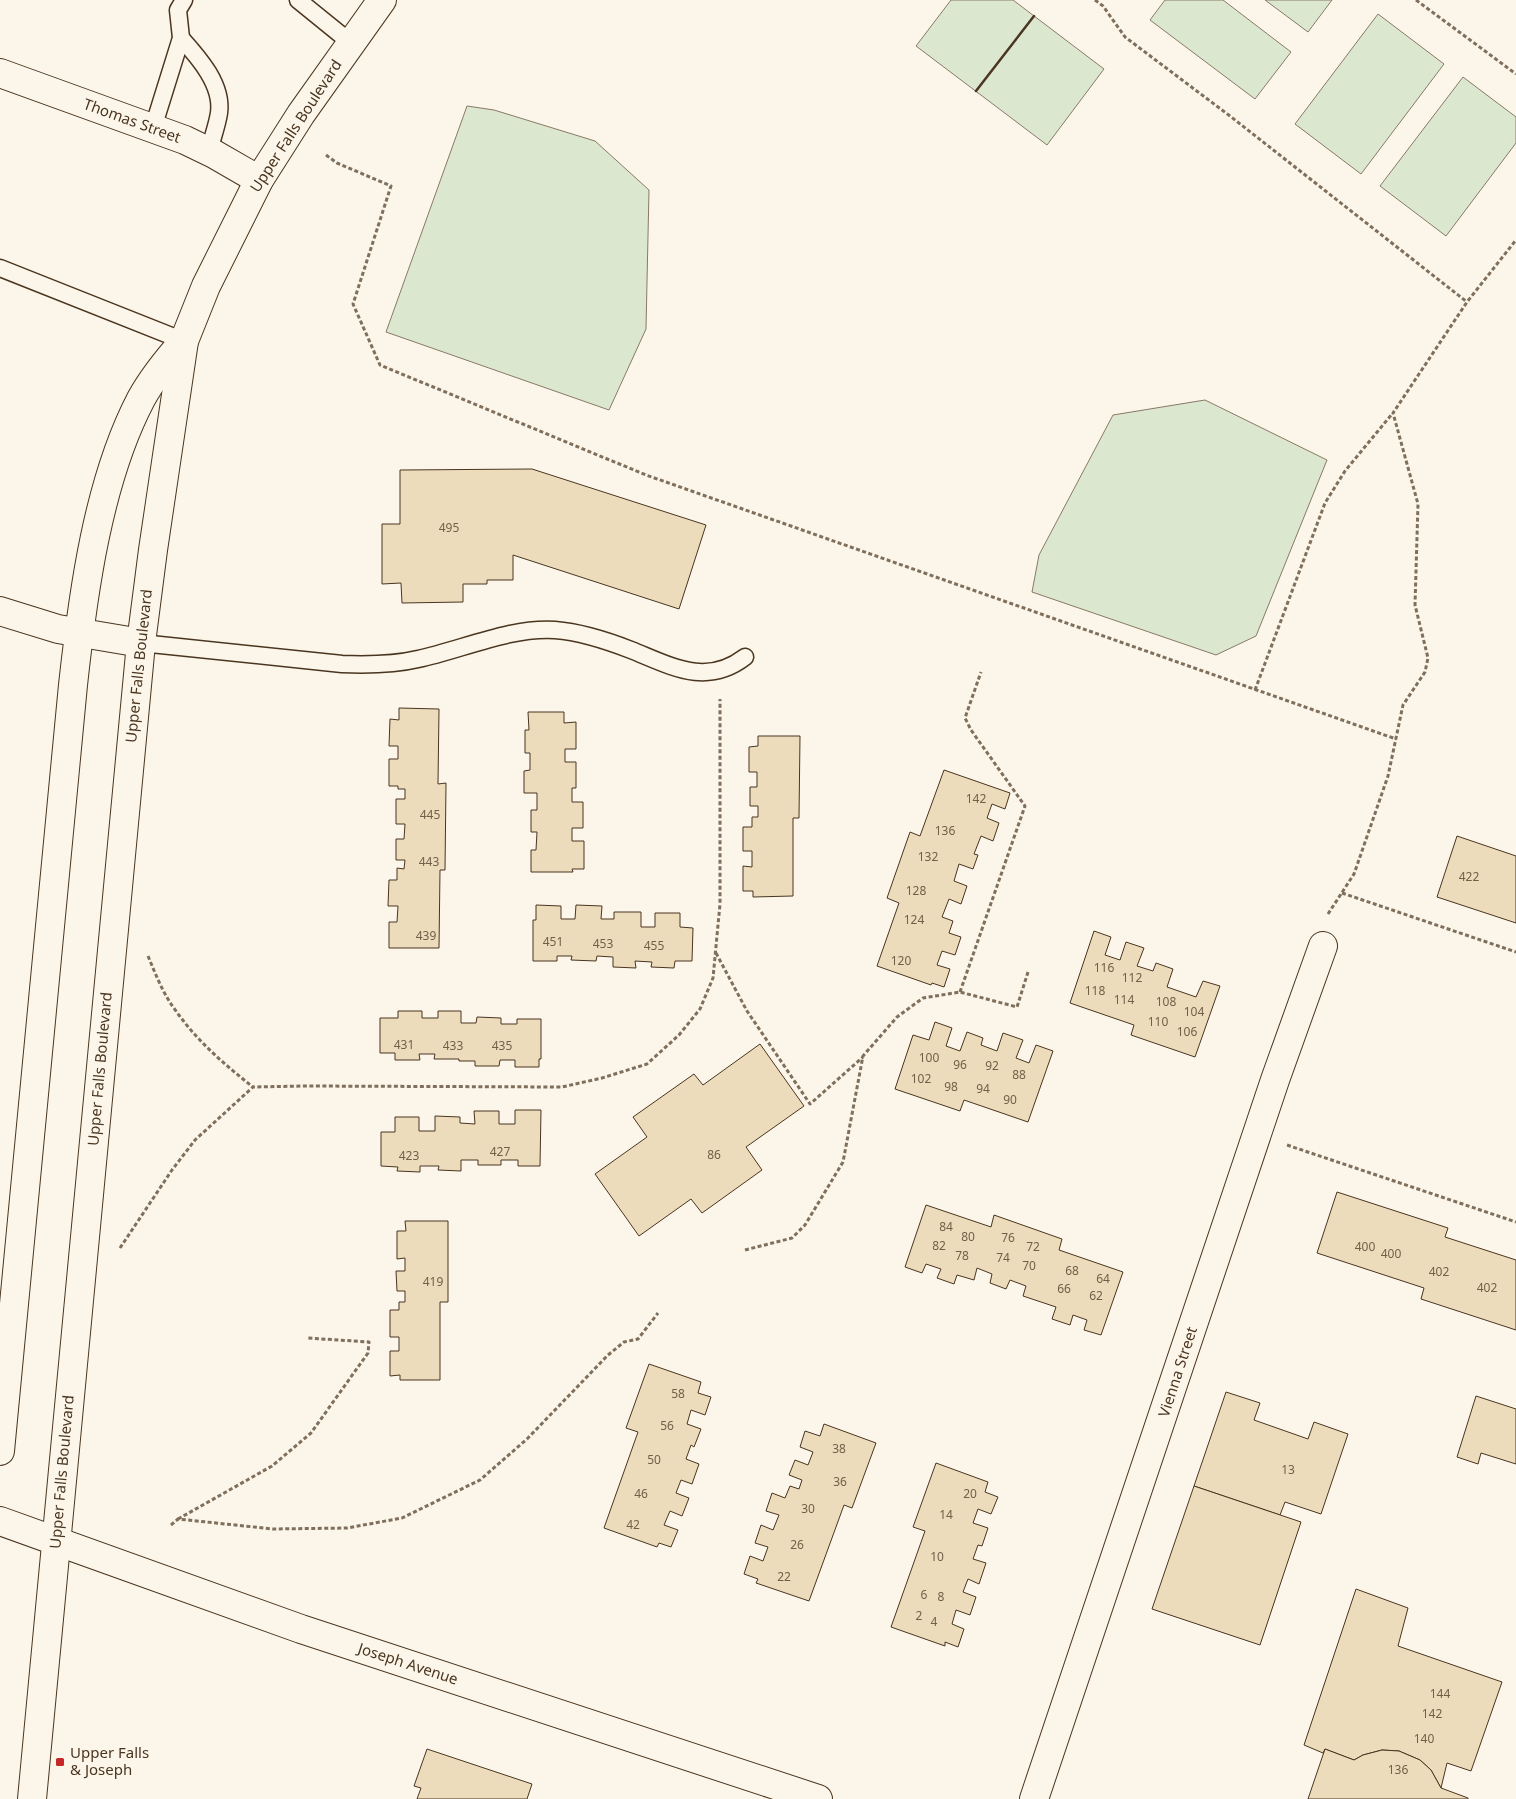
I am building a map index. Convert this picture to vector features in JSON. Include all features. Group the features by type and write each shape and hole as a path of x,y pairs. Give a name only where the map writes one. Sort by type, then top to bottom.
{"main road":[{"name":"Upper Falls Boulevard","path":"32,1799 141,643 184,341 210,279 259,180 300,114 382,0"},
{"name":"Thomas Street","path":"0,73 185,140 259,180"},
{"name":"Upper Falls Boulevard","path":"0,1451 79,634 85,590 105,499 122,441 154,377 184,341"},
{"path":"0,611 79,634 141,643"},
{"name":"Vienna Street","path":"1034,1799 1257,1135 1323,946"},
{"name":"Joseph Avenue","path":"0,1522 301,1629 818,1799"}],"lane":[{"path":"152,128 182,38 178,10 184,0"},
{"path":"298,0 351,43"},
{"path":"182,38 199,58 217,89 219,112 209,152"},
{"path":"0,268 184,341"},
{"path":"141,643 370,666 418,659 522,633 554,630 578,634 604,642 683,671 720,670 734,665 745,657"}],"path":[{"path":"1095,0 1102,6 1125,37 1238,122 1467,302"},
{"path":"1416,0 1516,74"},
{"path":"326,155 338,163 391,186 353,304 380,364 646,475 1396,739"},
{"path":"1255,690 1324,502 1344,471 1393,414 1467,302 1516,240"},
{"path":"1327,915 1358,865 1388,776 1403,705 1425,672 1428,658 1415,605 1418,504 1393,414"},
{"path":"148,956 160,985 175,1011 228,1068 253,1087 562,1087 602,1078 647,1064 678,1035 700,1009 713,978 720,904 720,670"},
{"path":"960,992 1025,806 971,730 966,718 981,672"},
{"path":"1342,893 1516,952"},
{"path":"716,952 748,1011 810,1104 863,1056 897,1017 923,998 960,992 1017,1007 1028,972"},
{"path":"745,1250 792,1238 805,1224 843,1162 863,1056"},
{"path":"120,1248 172,1170 195,1140 253,1087"},
{"path":"1257,1135 1516,1222"},
{"path":"178,1519 282,1529 347,1528 402,1518 480,1480 527,1439 608,1355 624,1342 638,1339 658,1313"},
{"path":"172,1525 178,1519 272,1466 311,1433 368,1353 369,1342 307,1338"}],"green space":[{"path":"951,0 1013,0 1104,69 1047,145 916,46"},
{"path":"1165,0 1223,0 1291,52 1255,99 1150,20"},
{"path":"1265,0 1332,0 1308,32"},
{"path":"1378,14 1444,64 1361,174 1295,124"},
{"path":"1463,77 1516,117 1516,143 1446,236 1380,186"},
{"path":"467,106 494,110 595,141 649,190 646,329 609,410 386,332"},
{"path":"1205,400 1327,460 1256,636 1216,655 1032,592 1039,555 1113,415"}],"building":[{"path":"532,469 706,525 679,609 513,555 513,580 487,580 487,584 463,584 463,602 402,603 401,583 382,584 382,524 400,524 400,470"},
{"path":"399,708 439,709 438,784 446,783 445,870 440,870 439,948 389,948 389,922 397,922 398,906 388,906 389,880 397,880 397,868 404,869 405,860 396,860 396,839 404,839 405,824 396,824 396,799 405,799 405,789 398,789 398,786 389,786 389,759 398,759 398,746 389,746 390,719 399,720"},
{"path":"528,712 564,712 564,723 576,722 576,749 565,749 565,762 576,762 576,788 572,788 572,802 583,802 583,828 572,828 572,841 584,841 584,869 572,869 573,872 531,872 531,850 536,850 537,832 531,832 531,810 537,810 537,793 524,793 524,771 530,770 530,753 525,753 525,730 529,730"},
{"path":"758,736 800,736 799,818 793,818 793,896 753,897 753,891 743,891 743,866 752,867 752,851 743,851 743,827 752,827 752,817 758,817 758,806 750,806 750,787 757,787 757,772 749,772 749,747 758,746"},
{"path":"944,770 1010,793 1005,809 992,804 987,818 999,823 993,841 981,836 974,854 978,855 973,869 959,864 954,881 967,886 961,904 949,899 942,917 953,921 949,933 961,937 955,955 942,951 937,965 950,969 944,987 932,983 931,985 877,966 899,903 887,898 910,832 920,836"},
{"path":"1457,836 1516,856 1516,923 1437,897"},
{"path":"536,905 561,906 561,919 575,919 576,905 602,906 601,919 614,919 614,912 641,912 641,927 655,927 655,913 680,913 680,927 693,928 692,961 675,961 674,968 651,967 652,962 635,961 636,968 613,967 613,957 597,956 596,961 571,960 572,956 557,956 557,961 533,961 533,920 536,920"},
{"path":"1094,931 1111,937 1105,955 1120,960 1126,942 1144,948 1137,966 1153,971 1156,963 1173,969 1167,987 1196,997 1203,981 1220,986 1195,1057 1131,1035 1134,1025 1070,1003"},
{"path":"398,1011 422,1011 422,1018 438,1018 438,1011 461,1011 461,1023 476,1023 477,1017 501,1018 501,1024 517,1024 517,1019 541,1019 541,1059 539,1059 539,1067 515,1067 515,1060 500,1060 499,1066 475,1066 475,1061 434,1059 435,1054 419,1054 420,1060 395,1060 395,1053 380,1053 380,1018 398,1018"},
{"path":"935,1022 952,1028 946,1046 960,1051 967,1032 983,1038 981,1045 997,1051 1003,1033 1023,1040 1016,1058 1029,1063 1036,1045 1053,1051 1028,1122 964,1100 960,1111 895,1089 913,1035 929,1040"},
{"path":"760,1044 804,1106 746,1147 762,1170 702,1213 691,1199 639,1236 595,1174 647,1137 633,1117 694,1074 703,1085"},
{"path":"515,1110 541,1110 540,1166 518,1166 518,1160 501,1160 501,1165 478,1165 478,1160 461,1160 461,1171 438,1170 439,1166 420,1166 420,1172 397,1171 398,1167 381,1166 381,1132 395,1132 395,1117 419,1117 419,1131 435,1131 435,1116 460,1117 460,1123 475,1124 474,1111 499,1111 499,1124 515,1124"},
{"path":"1337,1192 1448,1228 1445,1237 1516,1260 1516,1330 1421,1299 1424,1288 1317,1253"},
{"path":"926,1205 991,1227 994,1215 1062,1239 1059,1250 1123,1272 1101,1335 1084,1330 1087,1320 1073,1315 1070,1325 1052,1319 1056,1307 1023,1296 1026,1286 1010,1280 1006,1289 990,1283 992,1274 977,1268 974,1280 957,1275 954,1284 937,1278 941,1269 926,1264 922,1273 905,1267"},
{"path":"405,1221 448,1221 448,1302 440,1302 440,1380 400,1380 400,1375 390,1376 390,1351 399,1351 399,1337 390,1337 390,1310 399,1310 399,1302 405,1302 405,1291 397,1291 396,1271 405,1271 405,1258 397,1259 397,1231 406,1231"},
{"path":"649,1364 701,1382 698,1393 711,1397 705,1415 691,1410 687,1424 701,1429 694,1447 691,1445 686,1459 699,1464 692,1484 681,1480 676,1493 689,1498 682,1516 670,1511 664,1525 678,1530 671,1547 659,1543 657,1547 604,1528 638,1432 626,1428"},
{"path":"1226,1392 1260,1403 1254,1420 1308,1439 1314,1422 1348,1434 1321,1514 1285,1502 1280,1515 1194,1486"},
{"path":"1476,1396 1516,1409 1516,1464 1481,1453 1478,1464 1457,1457"},
{"path":"824,1424 876,1443 852,1508 844,1505 809,1601 756,1583 758,1579 744,1574 750,1556 763,1561 768,1547 755,1543 761,1525 773,1530 779,1515 766,1511 772,1493 785,1498 790,1486 799,1489 802,1480 789,1475 795,1460 808,1465 813,1452 800,1447 805,1431 820,1436"},
{"path":"936,1463 988,1482 985,1492 998,1497 991,1514 978,1509 973,1523 988,1528 982,1546 978,1545 973,1559 986,1563 979,1584 968,1579 963,1592 976,1597 970,1615 956,1610 952,1624 964,1629 958,1647 945,1642 945,1646 891,1627 925,1531 913,1527"},
{"path":"1194,1486 1301,1522 1260,1645 1152,1609"},
{"path":"1356,1589 1408,1608 1398,1646 1502,1682 1471,1771 1447,1763 1441,1788 1431,1770 1420,1760 1399,1751 1382,1750 1363,1755 1354,1760 1325,1749 1323,1753 1304,1745"},
{"path":"427,1749 532,1784 527,1799 417,1799 421,1788 414,1786"},
{"path":"1325,1749 1354,1760 1363,1755 1382,1750 1399,1751 1420,1760 1431,1770 1441,1788 1468,1799 1308,1799"}],"wall":[{"path":"976,91 1034,16"}],"place":[{"name":"Upper Falls & Joseph","path":"60,1762"}]}
